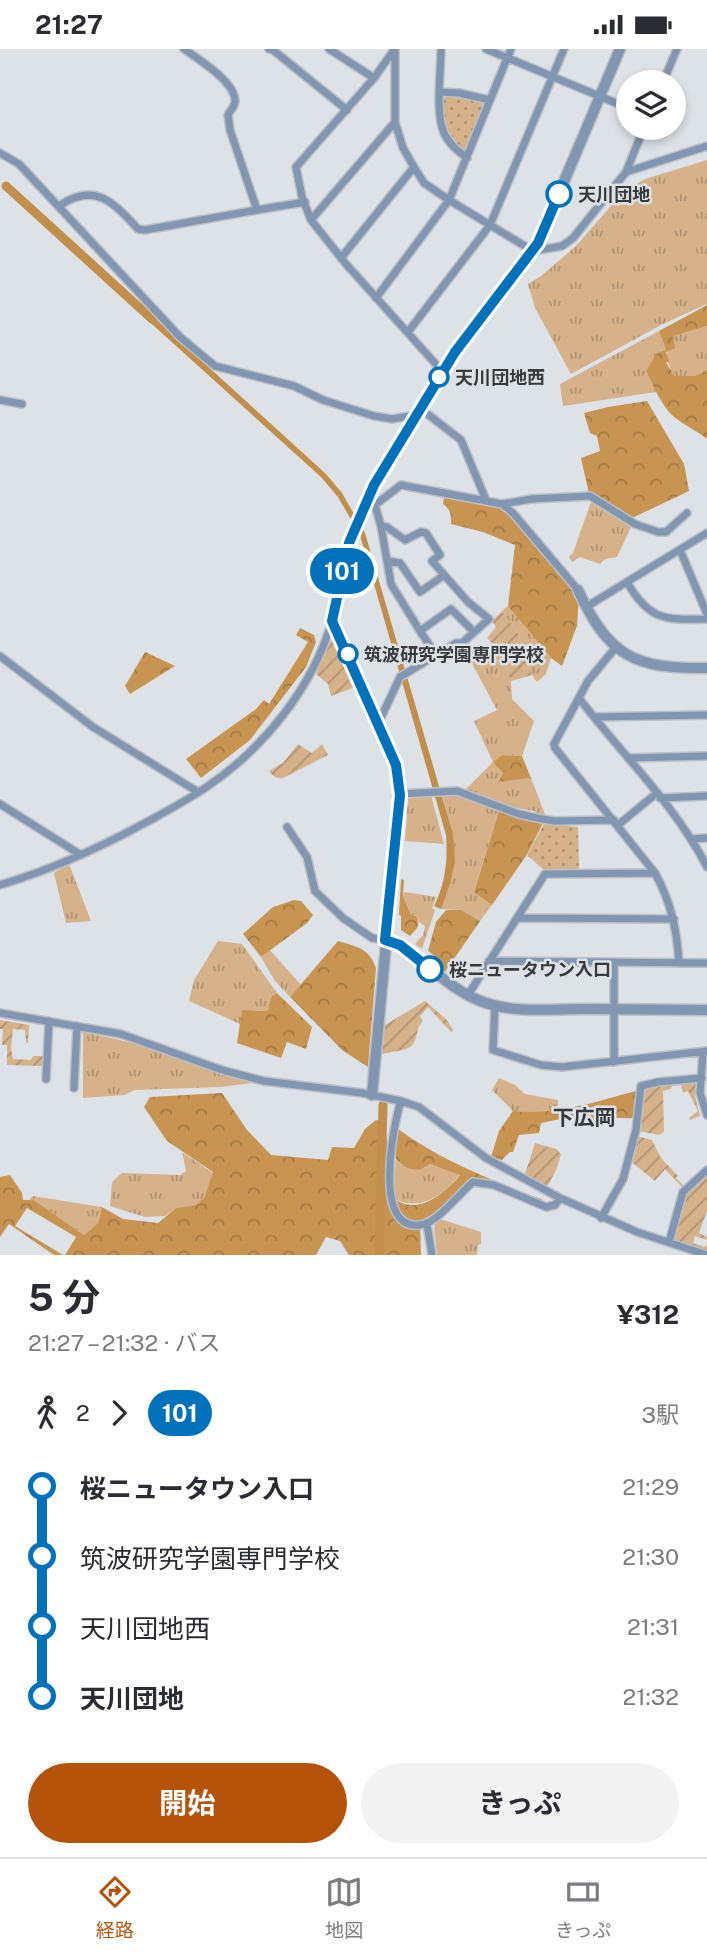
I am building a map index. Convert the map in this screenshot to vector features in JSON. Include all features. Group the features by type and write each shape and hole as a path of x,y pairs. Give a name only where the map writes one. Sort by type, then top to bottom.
{"street":[{"path":"184,49 205,63 225,82 235,98 235,105 228,115 230,130 257,210"},
{"path":"269,49 347,110"},
{"path":"329,49 374,78"},
{"path":"395,49 374,78 296,167 311,220 341,258 442,371"},
{"path":"395,49 395,122 404,148 424,183 533,251 562,246 573,238 626,172 639,140"},
{"path":"441,49 440,113 444,133 454,148 467,158"},
{"path":"486,49 616,103"},
{"path":"376,297 449,200 511,49"},
{"path":"408,332 490,225 564,49"},
{"path":"0,885 44,872 81,855 198,792 251,750 289,706 316,664 332,621 346,553 357,525 370,505 374,485 442,371 533,251 620,49"},
{"path":"668,70 677,49"},
{"path":"440,92 490,100"},
{"path":"311,220 395,122"},
{"path":"626,172 707,146"},
{"path":"0,153 19,164 172,329 215,366 294,386 323,400 373,416 392,419 419,412 461,440 486,500"},
{"path":"341,258 414,167"},
{"path":"59,206 79,197 99,195 110,200 138,229 145,230 305,202"},
{"path":"0,400 22,404"},
{"path":"370,505 401,485 502,504 531,499 590,496 635,524 658,532 666,532 687,513"},
{"path":"502,504 513,513 578,590 598,628 616,647 628,656 657,666 707,668"},
{"path":"370,505 381,526 391,584 436,655"},
{"path":"377,725 399,678 456,643 462,643 489,619 468,602 432,561 440,555 426,533 421,532 405,540 387,527 381,526"},
{"path":"586,607 707,533"},
{"path":"680,550 707,614"},
{"path":"388,561 400,563 420,592 443,576"},
{"path":"627,582 641,604 659,617 672,620 707,619"},
{"path":"420,631 451,609 474,632"},
{"path":"332,621 396,765 400,795 372,1095"},
{"path":"616,647 588,681 555,748 655,873 674,919 680,963"},
{"path":"0,656 93,727 198,792"},
{"path":"579,698 691,839 707,867"},
{"path":"594,717 707,715"},
{"path":"628,758 707,756"},
{"path":"400,795 457,791 537,818 616,823 656,797 707,796"},
{"path":"0,804 81,855"},
{"path":"287,827 307,857 314,891 343,918 372,938 400,945 437,975 468,995 495,1005 534,1009 707,1010"},
{"path":"691,839 707,838"},
{"path":"468,995 545,874 655,873"},
{"path":"517,918 674,919"},
{"path":"489,961 707,963"},
{"path":"614,962 614,1062"},
{"path":"495,1005 493,1050 529,1062 553,1067 705,1052 701,1093 707,1115"},
{"path":"0,1013 121,1034 222,1070 264,1081 372,1095 419,1107 486,1158 560,1198 601,1218 707,1255"},
{"path":"46,1079 49,1021"},
{"path":"74,1088 78,1026"},
{"path":"601,1218 623,1179 636,1130 641,1086 702,1078"},
{"path":"401,1101 392,1134 391,1203 398,1217 414,1224 427,1224 473,1182 494,1185 546,1206 555,1205 560,1198"},
{"path":"669,1242 683,1192 707,1170"},
{"path":"427,1224 432,1255"}],"green space":[{"path":"445,96 482,100 484,104 466,150 462,150 457,144 446,125 443,111"},
{"path":"707,160 707,304 663,324 571,374 535,308 528,284 576,246 623,192 645,179"},
{"path":"707,305 707,326 673,336 675,348 666,352 669,361 666,363 675,376 695,376 707,370 707,439 669,411 646,371 656,354 666,350 659,331"},
{"path":"707,326 707,370 695,376 675,376 667,356 672,336"},
{"path":"659,331 666,350 646,371 656,392 563,406 560,384"},
{"path":"647,401 684,464 689,491 632,518 604,499 589,494 581,458 600,451 597,436 590,433 584,413"},
{"path":"444,497 497,507 512,517 579,595 577,626 562,666 551,658 508,606 515,545 483,532 451,524 450,512 443,504"},
{"path":"591,502 631,527 617,557 605,559 600,564 580,557 572,562 569,557 573,553"},
{"path":"508,606 551,658 546,674 537,682 532,675 518,633 502,611"},
{"path":"502,611 518,633 532,675 511,681 497,648 487,638 496,627 492,621"},
{"path":"300,628 314,635 316,642 306,667 250,740 201,778 186,759 256,709 264,700 269,704 308,642 296,635"},
{"path":"329,641 337,641 351,675 353,688 331,696 328,684 316,674"},
{"path":"469,641 480,662 497,648 511,681 512,699 534,721 522,756 502,755 503,773 498,781 531,778 546,817 534,811 501,805 464,791 493,762 474,721 497,710 462,645"},
{"path":"145,652 175,666 130,694 125,686"},
{"path":"298,744 312,753 322,744 328,755 283,778 273,776 269,771 283,763"},
{"path":"502,755 522,756 531,778 498,782 503,773 493,762"},
{"path":"431,795 444,844 405,841 408,799"},
{"path":"442,795 458,796 499,811 474,891 492,905 480,921 461,910 441,909 454,866 454,846"},
{"path":"499,811 543,823 526,856 492,905 474,892"},
{"path":"544,824 578,827 579,870 544,870 527,855"},
{"path":"68,864 91,921 66,923 54,873"},
{"path":"401,879 404,880 403,896 411,915 416,916 418,922 410,936 401,930"},
{"path":"404,892 436,897 432,908 435,910 422,949 415,944 423,935 425,926 416,916 411,915 403,896"},
{"path":"294,900 301,901 313,915 307,923 261,957 243,934 273,907"},
{"path":"446,910 461,910 480,921 445,972 432,959 435,956 428,951 436,922"},
{"path":"218,941 242,944 277,993 271,997 269,1011 242,1010 240,1024 189,1001 194,980"},
{"path":"338,941 366,952 376,968 368,1067 342,1050 290,997"},
{"path":"270,950 301,985 290,997 275,981 261,957"},
{"path":"277,993 312,1027 306,1049 287,1042 281,1058 237,1043 242,1010 268,1011 271,997"},
{"path":"425,1001 447,1020 453,1030 451,1032 428,1007 420,1016 423,1021 413,1044 382,1054 385,1025"},
{"path":"0,1020 29,1025 28,1043 25,1030 13,1029 13,1059 31,1060 33,1056 44,1056 42,1066 7,1065 7,1045 2,1045 3,1029 0,1029"},
{"path":"83,1032 138,1044 252,1083 135,1090 124,1095 83,1098"},
{"path":"499,1078 515,1085 525,1094 558,1100 558,1111 513,1111 492,1090"},
{"path":"696,1082 695,1096 700,1116 690,1120 698,1111 688,1091 683,1093 681,1085 672,1086 671,1089 663,1091 664,1132 659,1135 639,1131 644,1088"},
{"path":"636,1091 633,1118 602,1119 587,1127 565,1118 541,1123 539,1133 519,1135 513,1152 502,1160 491,1157 499,1131 513,1111 560,1110"},
{"path":"222,1093 247,1130 271,1155 328,1160 332,1147 354,1148 365,1129 376,1120 385,1122 388,1153 387,1195 402,1203 418,1205 426,1202 442,1193 460,1175 430,1164 417,1170 404,1166 396,1159 398,1129 449,1160 546,1203 502,1185 475,1178 435,1213 420,1221 421,1255 349,1255 340,1241 326,1237 316,1255 65,1255 76,1237 27,1208 15,1226 63,1255 54,1255 9,1224 0,1237 0,1177 10,1175 22,1193 23,1200 34,1200 84,1235 98,1223 102,1207 123,1219 158,1223 176,1208 196,1205 204,1198 213,1172 167,1141 144,1107 150,1097"},
{"path":"637,1136 652,1140 661,1158 678,1176 676,1178 683,1188 665,1169 655,1181 629,1160"},
{"path":"535,1143 556,1149 561,1154 547,1187 525,1174"},
{"path":"182,1152 213,1173 204,1198 196,1205 176,1208 165,1216 145,1217 110,1206 112,1182 122,1173 180,1175 186,1171"},
{"path":"396,1159 401,1165 425,1168 430,1164 460,1174 439,1195 421,1203 403,1202 393,1198"},
{"path":"707,1176 707,1211 699,1233 707,1237 707,1240 695,1236 693,1243 705,1247 707,1244 707,1253 672,1241 685,1193"},
{"path":"33,1196 102,1207 98,1223 84,1235 34,1200 29,1200"},
{"path":"437,1218 481,1232 477,1255 437,1255 434,1227"}],"shaded area":[{"path":"147,311 326,474 342,493 365,533 453,834 455,862 441,909 434,906 445,872 446,835 360,535 338,497 321,477 143,316"}],"waterway":[{"path":"6,186 152,319"},
{"path":"379,1255 383,1105"}],"bus line":[{"name":"101","path":"430,969 400,945 385,940 399,809 399,782 396,765 332,621 349,543 374,485 442,371 533,251 559,194"}],"place":[{"name":"天川団地","path":"559,194"},
{"name":"天川団地西","path":"439,377"},
{"name":"筑波研究学園専門学校","path":"348,654"},
{"name":"桜ニュータウン入口","path":"430,969"}],"district":[{"name":"下広岡","path":"584,1117"}]}
